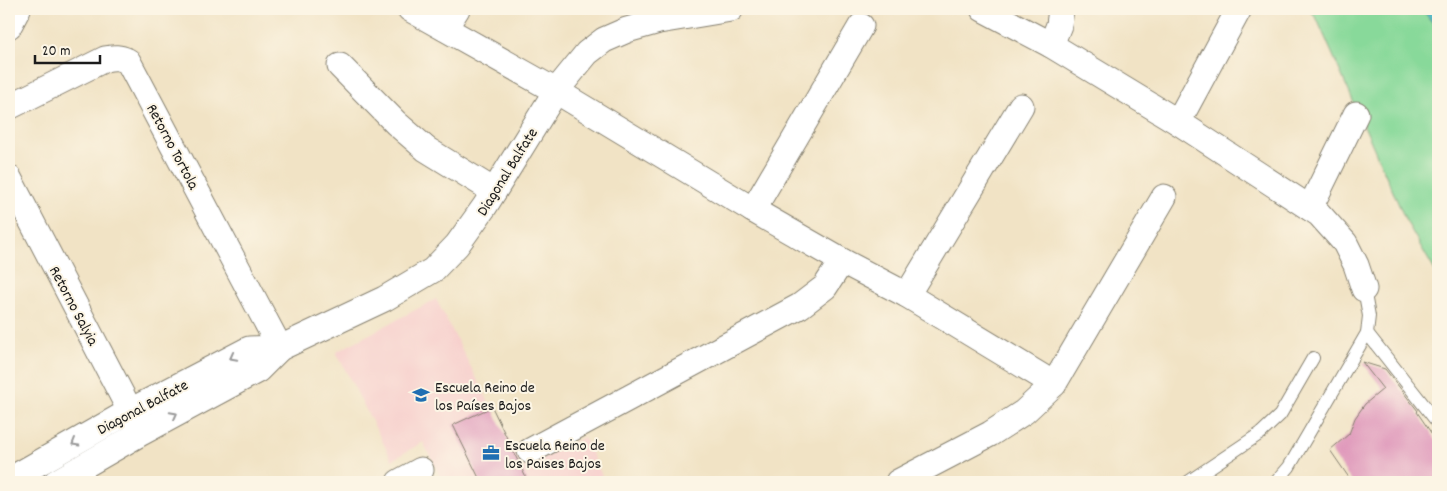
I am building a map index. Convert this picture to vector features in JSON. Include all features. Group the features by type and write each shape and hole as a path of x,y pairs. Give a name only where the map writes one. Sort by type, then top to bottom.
{"street":[{"path":"9,26 18,9"},
{"path":"410,9 451,19 556,90 753,210 842,261 907,295 1054,384"},
{"name":"Diagonal Balfate","path":"56,482 141,433 258,370 280,348 384,299 433,270 457,245 494,191 556,90 587,53 604,40 627,30 659,21 731,9"},
{"path":"983,9 1051,45 1178,122 1319,214 1345,243 1356,264 1364,289"},
{"path":"1051,45 1059,25 1061,9"},
{"path":"1178,122 1239,9"},
{"path":"753,210 860,26"},
{"name":"Retorno Tortola","path":"9,108 105,59 114,57 128,61 280,348"},
{"path":"340,66 396,123 426,149 494,191"},
{"path":"907,295 1020,106"},
{"path":"1310,208 1356,114"},
{"name":"Retorno Salyia","path":"9,178 141,433"},
{"path":"898,482 997,430 1024,412 1054,384 1164,197"},
{"path":"530,451 800,306 825,287 842,261"},
{"name":"Diagonal Balfate","path":"9,480 130,411 249,349 280,348"},
{"path":"399,482 421,470"}],"lane":[{"path":"1276,482 1289,467 1367,333 1369,316 1364,289"},
{"path":"1367,333 1438,422"},
{"path":"1188,482 1261,433 1280,414 1313,358"}],"shaded area":[{"name":"Escuela Reino de los Países Bajos","path":"436,299 522,467 584,437 605,482 443,482 423,442 392,460 336,352"}],"green space":[{"path":"1308,9 1433,9 1438,15 1438,276 1406,221 1317,19"}],"water":[{"path":"1422,9 1438,9 1438,30"}],"building":[{"path":"1362,362 1385,369 1418,411 1438,443 1438,482 1352,482 1330,450 1349,434 1355,418 1365,404 1383,389"},
{"name":"Escuela Reino de los Paises Bajos","path":"492,407 528,482 481,482 453,425"}],"place":[{"name":"Escuela Reino de los Países Bajos","path":"421,395"},
{"name":"Escuela Reino de los Paises Bajos","path":"491,453"}]}
